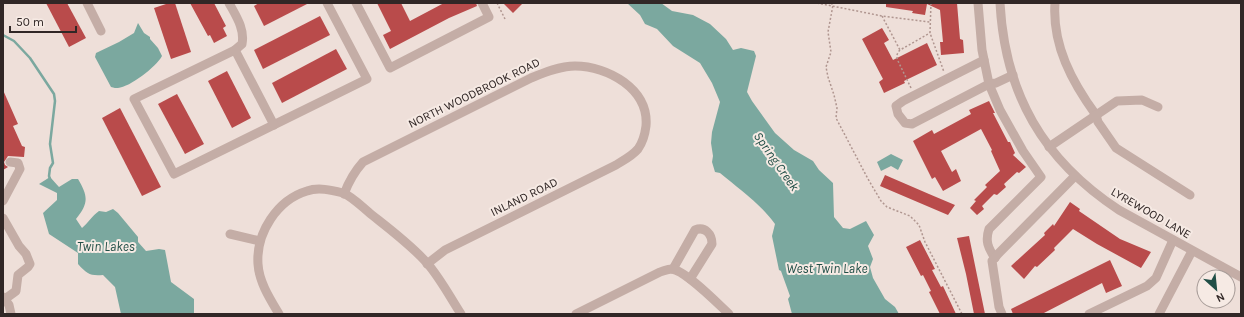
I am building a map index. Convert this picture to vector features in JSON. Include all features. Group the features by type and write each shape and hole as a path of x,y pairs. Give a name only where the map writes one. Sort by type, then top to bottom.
{"street":[{"path":"87,3 101,31"},
{"path":"229,3 240,24 242,44 235,50 134,99 174,174 367,79 328,3"},
{"path":"356,3 390,68 489,17 482,3"},
{"path":"978,3 984,60 989,84 1000,110 1023,151 1041,177 989,229 986,237 988,247 995,258"},
{"name":"LYREWOOD LANE","path":"1000,3 1001,26 1013,75 1023,102 1049,147 1075,176 1102,199 1192,251 1241,277"},
{"path":"1055,3 1055,24 1065,63 1073,80 1096,115 1098,122 1116,148 1190,196"},
{"path":"235,50 274,125"},
{"path":"984,60 896,106 898,114 905,124 912,124 989,84 996,83 1013,75"},
{"name":"NORTH WOODBROOK ROAD","path":"344,194 355,170 363,162 375,155 541,73 563,67 574,66 597,69 621,80 631,87 638,95 643,104 646,123 642,141 633,154"},
{"path":"1049,147 1117,101 1142,100 1158,107"},
{"name":"INLAND ROAD","path":"428,264 445,250 616,166 633,154"},
{"path":"3,201 20,169 18,163 10,162"},
{"path":"1002,314 998,308 992,261 1075,176"},
{"path":"280,314 263,285 259,273 258,264 260,241 270,220 278,209 297,195 307,190 327,189 344,194 405,241 428,264 461,314"},
{"path":"3,218 19,246 26,254 30,264 18,276 16,291 4,298 9,305 11,314"},
{"path":"673,269 695,230 698,228 706,230 711,236 712,244 690,279"},
{"path":"230,234 260,241"},
{"path":"1089,314 1147,286 1156,278 1173,240"},
{"path":"1159,314 1192,251"},
{"path":"576,314 667,269 673,269 690,279 729,314"}],"path":[{"path":"497,3 505,19"},
{"path":"817,3 832,4 882,16 930,22"},
{"path":"931,3 930,33 941,67 947,79"},
{"path":"832,4 828,32 831,52 826,66 837,108 836,118 881,201 887,207 910,216 919,225 925,242 962,314"},
{"path":"882,16 900,50"},
{"path":"915,95 896,57 900,50 930,33"}],"water":[{"name":"West Twin Lake","path":"627,3 661,3 672,11 693,15 710,24 726,39 733,50 741,48 754,51 756,56 747,92 775,133 794,150 813,161 819,170 833,183 834,217 843,228 850,229 866,221 874,235 868,246 873,259 870,267 873,278 885,299 895,307 899,314 792,314 788,299 790,296 781,271 779,270 772,236 775,224 749,197 720,173 715,172 712,162 713,156 711,143 712,132 720,102 712,83 700,63 673,46 657,29 645,24 640,15"},
{"path":"138,23 144,33 150,37 158,48 162,56 154,66 136,80 123,87 111,87 95,57 96,53 134,33"},
{"path":"891,154 903,160 898,170 891,166 881,171 877,162"},
{"name":"Twin Lakes","path":"50,177 59,187 72,179 78,179 84,190 86,199 83,208 76,219 82,228 99,211 106,212 113,209 138,237 138,242 146,251 159,249 165,250 171,282 194,299 194,314 121,314 115,287 103,275 92,275 86,272 78,264 78,253 49,234 43,213 57,200 57,193 39,184"}],"building":[{"path":"46,3 67,3 86,38 69,47"},
{"path":"169,3 175,3 191,52 171,59 154,8"},
{"path":"190,3 214,3 226,26 223,28 227,36 214,43 210,35 208,36"},
{"path":"259,3 309,3 264,26 254,6"},
{"path":"377,3 401,3 410,21 444,3 476,3 477,6 449,18 390,49 383,35 391,31"},
{"path":"503,3 523,3 513,13"},
{"path":"886,3 957,3 960,39 963,40 964,53 941,55 940,42 943,42 940,10 927,4 925,15 912,13 913,11 886,7"},
{"path":"320,16 330,35 263,69 254,50"},
{"path":"882,28 889,40 884,43 893,60 927,43 937,65 904,81 905,83 884,93 879,82 883,79 862,39"},
{"path":"336,49 347,69 282,103 272,83"},
{"path":"227,71 251,118 232,128 208,81"},
{"path":"3,90 18,124 13,126 22,146 25,147 24,157 8,156 4,162 8,167 3,170"},
{"path":"177,94 204,144 185,154 158,104"},
{"path":"989,101 995,113 993,113 1015,153 1013,155 1026,167 1019,173 1017,172 1004,184 1006,187 997,195 994,194 982,206 984,209 977,215 970,208 976,201 974,200 987,187 985,185 1000,171 991,151 992,150 981,129 941,151 952,172 956,169 961,181 943,191 935,177 932,179 913,141 932,130 934,134 971,114 969,110"},
{"path":"120,108 161,187 142,196 102,118"},
{"path":"885,175 955,205 948,215 880,186"},
{"path":"1070,202 1080,209 1079,211 1120,239 1151,252 1141,268 1073,229 1054,248 1055,250 1037,267 1035,266 1024,279 1011,266 1045,235 1044,233 1053,224 1054,226"},
{"path":"969,236 985,314 974,314 957,238"},
{"path":"920,240 935,269 932,270 941,287 943,286 956,314 940,314 929,292 931,291 923,275 921,276 906,247"},
{"path":"1110,260 1122,286 1106,293 1102,283 1042,314 1013,314 1011,309"}],"waterway":[{"path":"3,35 14,41 30,58 54,94 55,101 50,144 53,163 50,168 50,179"}],"water label":[{"name":"Spring Creek","path":"777,161"}]}
